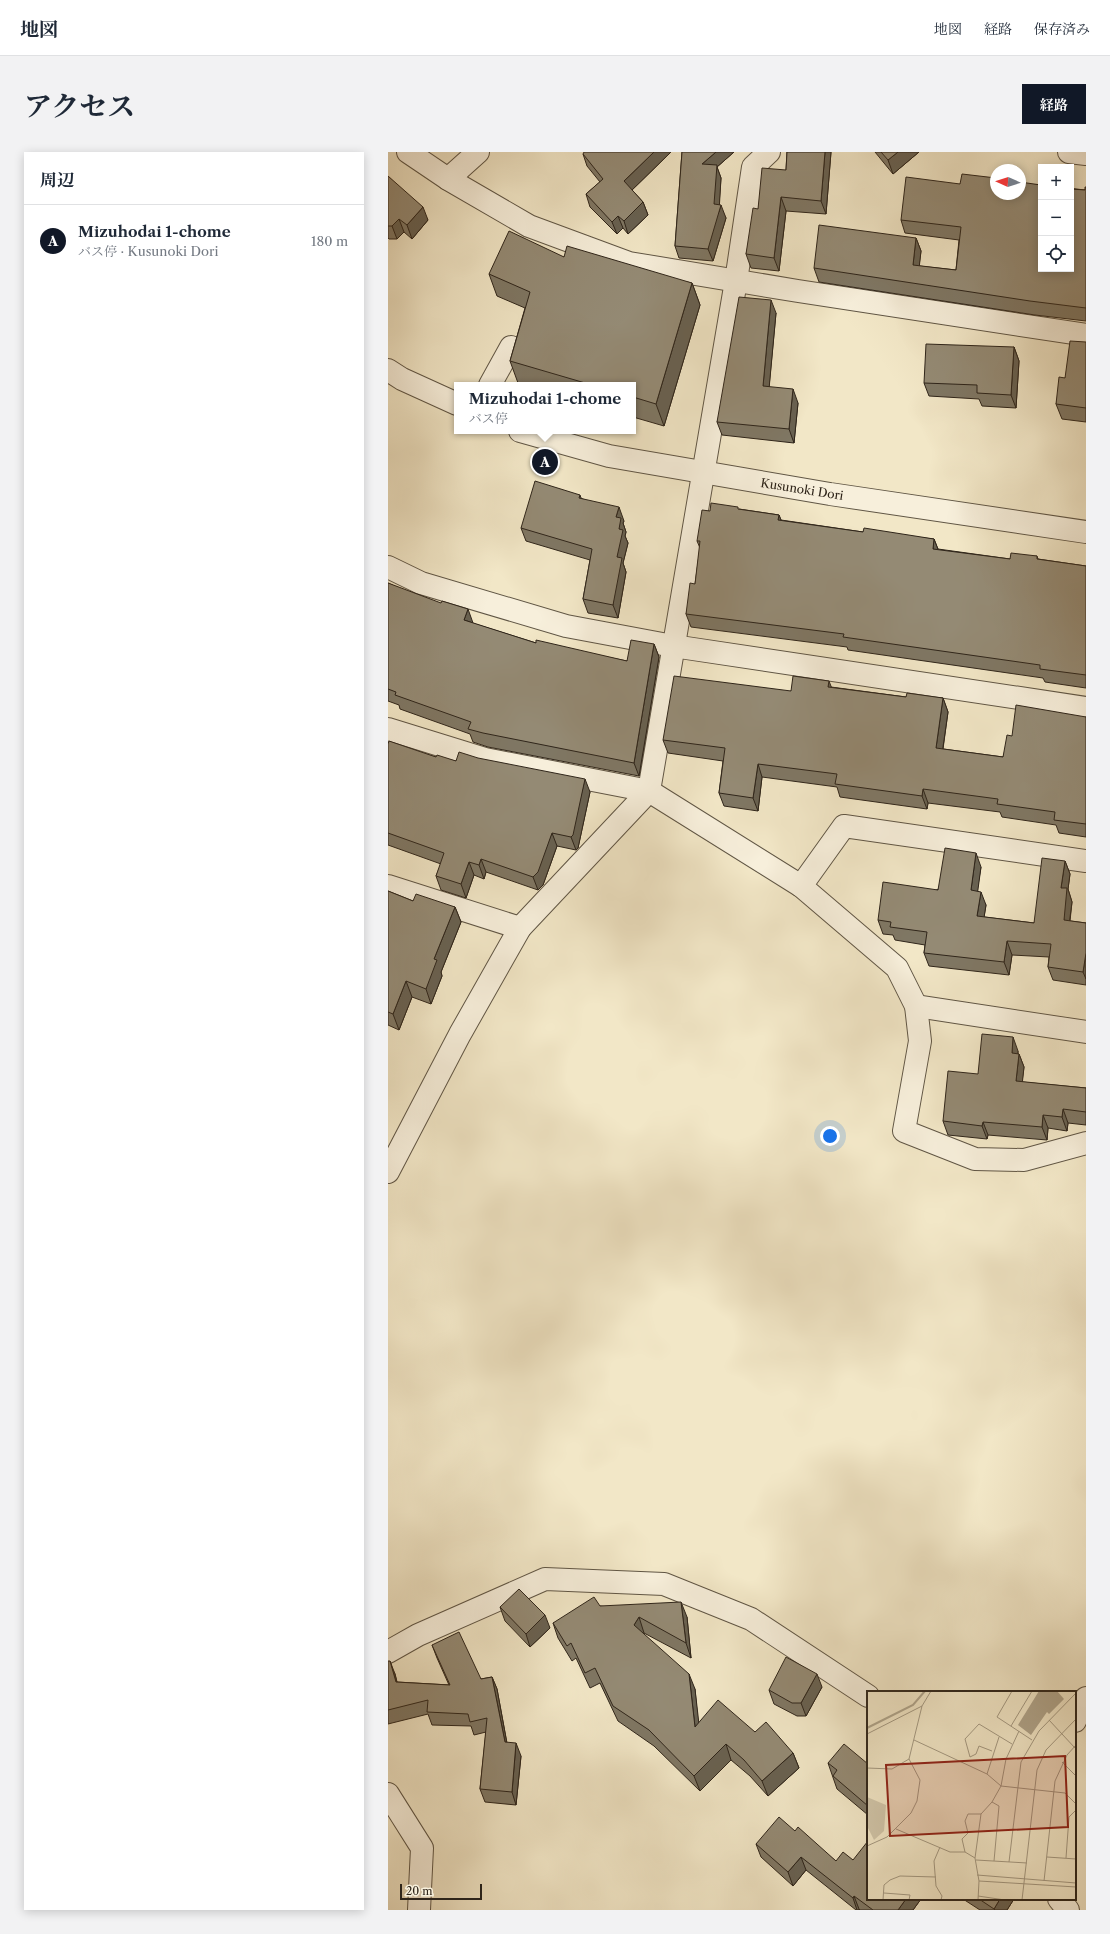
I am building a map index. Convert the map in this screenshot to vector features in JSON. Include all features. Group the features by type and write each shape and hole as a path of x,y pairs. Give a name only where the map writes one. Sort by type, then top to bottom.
{"street":[{"path":"408,152 448,179 529,226 629,263 1086,335"},
{"path":"448,179 478,152"},
{"path":"388,1172 460,1034 520,928 649,791 702,472 736,281 752,167 769,152"},
{"path":"1068,152 1086,154"},
{"path":"492,382 511,347"},
{"path":"388,370 454,403"},
{"name":"Kusunoki Dori","path":"531,434 609,456 830,494 1086,532"},
{"path":"388,567 421,583 566,626 673,646 1086,708"},
{"path":"388,729 485,759 649,791 800,886 897,968 916,1006 920,1041 904,1131 975,1159 1024,1160 1086,1143"},
{"path":"800,886 844,826 1086,861"},
{"path":"388,886 520,928"},
{"path":"916,1006 1086,1032"},
{"path":"388,1652 418,1635 546,1579 664,1584 751,1618 867,1695"},
{"path":"1076,1719 1086,1698"},
{"path":"388,1794 422,1848 419,1910"},
{"path":"1060,1900 1068,1910"}],"building":[{"path":"584,152 654,152 624,181 643,202 624,221 618,216 612,222 586,194 603,179 583,154"},
{"path":"682,152 716,152 702,164 717,165 714,204 721,205 708,249 675,246"},
{"path":"787,152 825,152 821,201 781,197 774,258 746,254 753,208 758,209 762,168 786,170"},
{"path":"881,152 898,152 888,160"},
{"path":"962,174 990,177 990,200 1026,200 1026,183 1038,185 1038,272 1074,272 1074,189 1085,190 1086,187 1086,308 1030,301 814,268 819,225 916,238 913,265 956,270 961,227 901,220 906,177 960,184"},
{"path":"388,176 423,207 407,225 399,219 392,226 388,226"},
{"path":"509,231 564,257 567,246 692,283 656,404 636,398 636,382 582,382 510,361 530,292 489,274"},
{"path":"739,297 771,300 763,386 793,389 789,429 717,422"},
{"path":"1070,341 1086,342 1086,408 1056,404 1059,377 1065,378"},
{"path":"926,344 1014,347 1011,395 977,393 977,385 924,383"},
{"path":"535,481 580,495 579,498 619,507 616,517 621,518 619,529 623,530 617,557 622,558 613,605 583,599 592,549 521,528"},
{"path":"711,503 738,507 738,509 779,515 778,520 863,532 864,528 934,539 933,549 1010,559 1011,553 1037,556 1037,559 1086,566 1086,675 1040,669 1040,665 843,637 844,634 686,614 690,583 695,584 700,541 697,541 702,510 710,511"},
{"path":"388,583 441,603 442,601 468,609 464,620 536,643 536,640 627,661 631,640 654,644 634,763 468,729 471,722 395,695 396,692 388,689"},
{"path":"674,676 791,691 793,676 829,681 828,687 906,697 907,693 943,698 936,748 1003,757 1007,735 1012,736 1016,705 1086,717 1086,824 1054,820 1055,812 997,804 998,799 923,789 922,796 835,784 837,774 758,764 753,798 719,793 725,748 663,740"},
{"path":"389,741 436,757 437,755 456,761 459,752 478,758 585,779 573,835 571,837 552,833 538,872 533,877 481,859 479,865 469,862 461,884 436,876 444,853 388,833"},
{"path":"945,848 976,853 971,890 981,892 977,916 1034,923 1042,858 1065,861 1061,888 1067,888 1064,920 1086,923 1086,953 1083,972 1048,967 1051,944 1007,941 1004,962 924,953 927,932 890,927 891,922 878,920 883,882 938,890"},
{"path":"388,891 413,901 416,894 455,907 434,959 437,960 426,989 406,981 393,1014 388,1012"},
{"path":"982,1034 1013,1037 1012,1053 1019,1054 1016,1081 1086,1088 1086,1112 1063,1109 1062,1117 1043,1115 1042,1127 983,1122 982,1126 943,1121 948,1071 978,1074"},
{"path":"519,1589 545,1615 526,1634 500,1607"},
{"path":"594,1597 600,1606 681,1602 686,1643 639,1617 634,1625 689,1674 695,1727 718,1700 755,1732 766,1722 793,1753 762,1781 744,1760 726,1744 694,1776 649,1730 613,1706 595,1668 585,1673 571,1643 567,1646 553,1623"},
{"path":"459,1632 481,1679 492,1677 505,1742 516,1743 512,1792 480,1789 487,1718 470,1722 468,1714 427,1712 428,1700 388,1710 388,1661 390,1661 396,1682 450,1685 432,1645"},
{"path":"786,1657 817,1674 801,1703 792,1703 769,1690"},
{"path":"844,1744 867,1763 867,1805 833,1776 837,1770 828,1763"},
{"path":"779,1817 795,1831 798,1827 836,1861 843,1852 853,1860 867,1842 867,1900 905,1900 898,1910 873,1910 854,1896 853,1898 801,1857 788,1872 756,1844"},
{"path":"980,1900 999,1900 994,1909"}],"place":[{"name":"Mizuhodai 1-chome","path":"545,462"}]}
